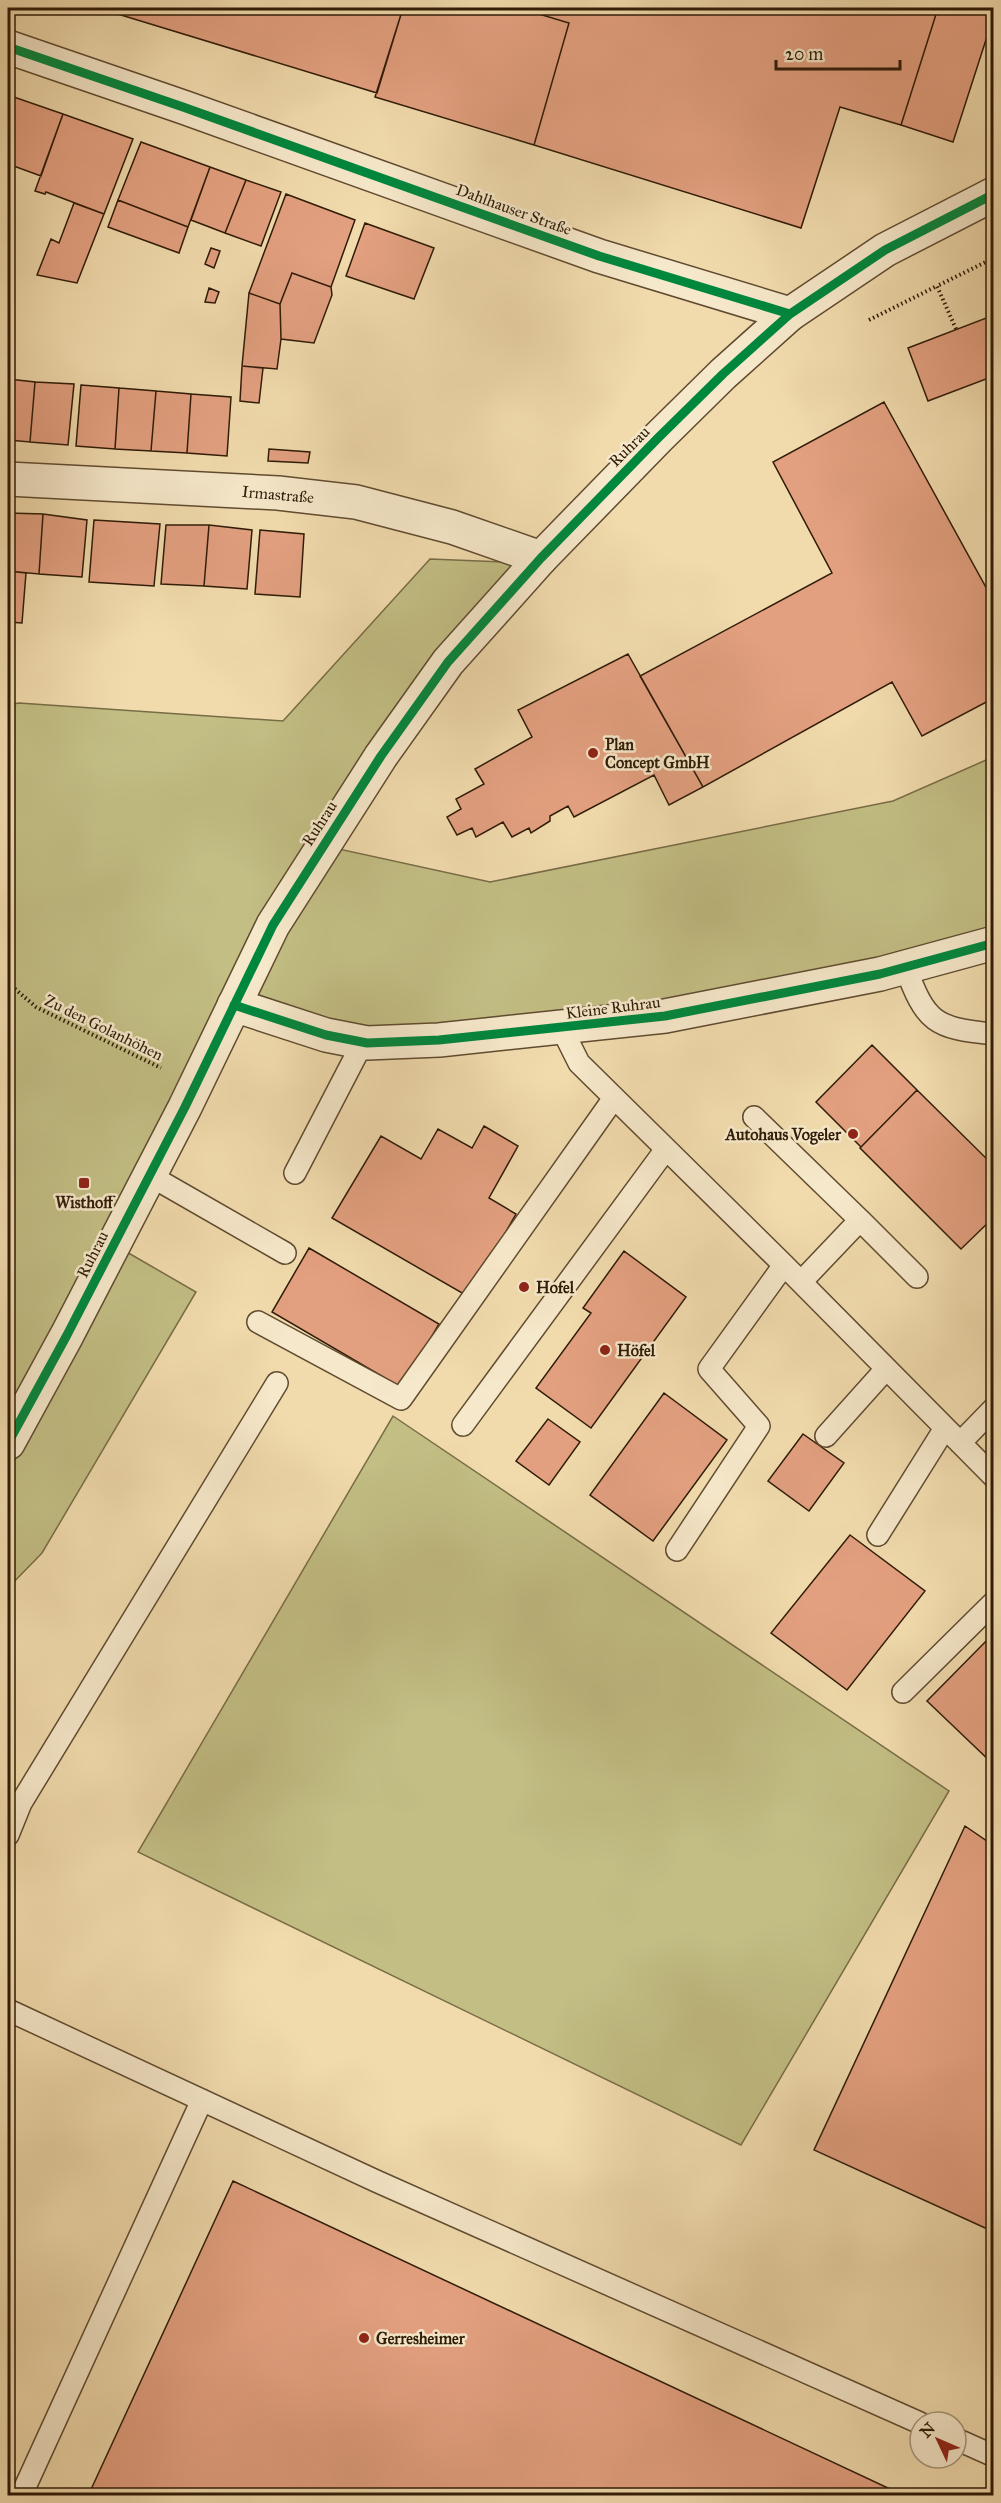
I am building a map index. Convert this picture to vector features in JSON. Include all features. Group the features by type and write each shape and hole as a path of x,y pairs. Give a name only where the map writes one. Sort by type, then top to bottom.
{"street":[{"name":"Dahlhauser Straße","path":"8,47 599,256 790,314"},
{"path":"790,314 885,250 993,194"},
{"name":"Ruhrau","path":"8,1443 67,1335 196,1084 273,925 381,756 448,662 541,558 723,374 790,314"},
{"name":"Irmastraße","path":"8,479 278,493 356,502 452,527 541,558"},
{"name":"Kleine Ruhrau","path":"234,1005 326,1035 363,1042 439,1040 562,1029 665,1016 750,1001 905,966 993,943"}],"lane":[{"path":"905,966 917,1000 935,1021 958,1030 993,1034"},
{"path":"562,1029 579,1064 784,1265 993,1477"},
{"path":"295,1173 363,1042"},
{"path":"258,1322 401,1399 614,1098"},
{"path":"754,1117 917,1277"},
{"path":"464,1425 666,1149"},
{"path":"149,1175 285,1253"},
{"path":"801,1282 860,1220"},
{"path":"677,1550 759,1426 709,1369 784,1265"},
{"path":"826,1436 886,1369"},
{"path":"8,1835 21,1803 278,1383"},
{"path":"960,1443 993,1408"},
{"path":"878,1535 945,1428"},
{"path":"903,1692 993,1602"},
{"path":"8,2010 376,2181 908,2418"},
{"path":"21,2496 201,2100"},
{"path":"968,2445 993,2456"}],"path":[{"path":"869,320 993,258"},
{"path":"937,286 956,329"}],"shaded area":[{"path":"430,559 529,563 377,749 8,1426 8,705 19,703 283,721"},
{"path":"993,757 993,938 752,997 364,1036 243,1002 330,847 490,882 893,801"},
{"path":"125,1251 196,1292 42,1553 8,1588 8,1460"},
{"path":"393,1416 949,1791 741,2145 138,1852"}],"building":[{"path":"98,8 403,8 377,93"},
{"path":"403,8 519,8 569,23 534,145 375,97"},
{"path":"519,8 938,8 901,125 840,107 801,228 534,145 569,23"},
{"path":"938,8 965,13 967,8 994,8 994,15 953,142 901,125"},
{"path":"947,8 967,8 965,13"},
{"path":"8,95 63,114 41,176 8,164"},
{"path":"63,114 133,139 104,214 46,192 45,194 35,191"},
{"path":"141,142 210,167 188,227 118,200"},
{"path":"210,167 246,180 225,233 191,220"},
{"path":"246,180 281,192 261,246 225,233"},
{"path":"286,194 355,220 331,287 292,273 280,304 249,293"},
{"path":"118,200 188,227 179,253 108,227"},
{"path":"74,203 104,214 77,283 37,275 51,239 59,243"},
{"path":"365,223 434,248 414,299 346,276"},
{"path":"211,248 220,251 214,268 205,264"},
{"path":"292,273 331,287 332,295 314,343 281,339 280,304"},
{"path":"209,288 219,292 215,303 205,302"},
{"path":"249,293 280,304 281,339 277,369 242,366"},
{"path":"994,315 994,376 928,401 908,348"},
{"path":"242,366 263,368 259,403 240,401"},
{"path":"8,379 35,382 30,442 8,440"},
{"path":"35,382 74,384 68,445 30,442"},
{"path":"81,385 119,388 115,449 76,446"},
{"path":"119,388 156,391 151,451 115,449"},
{"path":"156,391 191,394 187,453 151,451"},
{"path":"191,394 231,397 227,456 187,453"},
{"path":"884,402 994,602 994,698 922,736 892,682 703,787 640,676 832,573 773,462"},
{"path":"269,449 310,452 308,463 268,461"},
{"path":"8,513 43,514 39,574 8,571"},
{"path":"43,514 87,520 82,577 39,574"},
{"path":"94,520 160,524 154,586 89,582"},
{"path":"166,525 209,525 204,586 161,584"},
{"path":"209,525 252,530 247,589 204,586"},
{"path":"260,530 304,534 300,597 255,594"},
{"path":"8,571 26,573 22,623 8,622"},
{"name":"Plan Concept GmbH","path":"628,654 703,787 669,805 654,775 574,817 568,806 550,816 550,821 531,833 529,828 512,837 503,822 476,837 472,828 457,835 447,817 461,809 456,799 484,784 475,769 532,737 518,710"},
{"path":"872,1045 917,1090 861,1147 816,1102"},
{"path":"917,1090 994,1166 994,1217 961,1249 860,1148"},
{"path":"484,1126 518,1146 489,1198 516,1214 469,1297 332,1218 381,1136 421,1159 438,1129 472,1148"},
{"path":"309,1248 439,1324 402,1388 272,1312"},
{"name":"Höfel","path":"624,1251 686,1297 591,1428 536,1388 591,1313 583,1308"},
{"path":"664,1393 727,1440 653,1541 590,1495"},
{"path":"548,1419 580,1442 549,1485 516,1461"},
{"path":"803,1434 844,1463 809,1511 768,1481"},
{"path":"850,1535 925,1591 847,1690 771,1633"},
{"path":"994,1633 994,1765 927,1701"},
{"path":"965,1826 994,1846 994,2232 814,2150"},
{"name":"Gerresheimer","path":"233,2181 905,2496 88,2496"}],"cycle path":[{"path":"8,47 599,256 790,314"},
{"path":"8,1443 67,1335 185,1107 273,925 381,756 448,662 541,558 658,438 723,374 790,314 885,250 994,194"},
{"path":"234,1005 326,1035 367,1043 439,1040 665,1016 880,974 994,943"}],"place":[{"name":"Plan Concept GmbH","path":"593,753"},
{"name":"Autohaus Vogeler","path":"853,1134"},
{"name":"Wisthoff","path":"84,1183"},
{"name":"Hofel","path":"524,1287"},
{"name":"Höfel","path":"605,1350"},
{"name":"Gerresheimer","path":"364,2338"}]}
